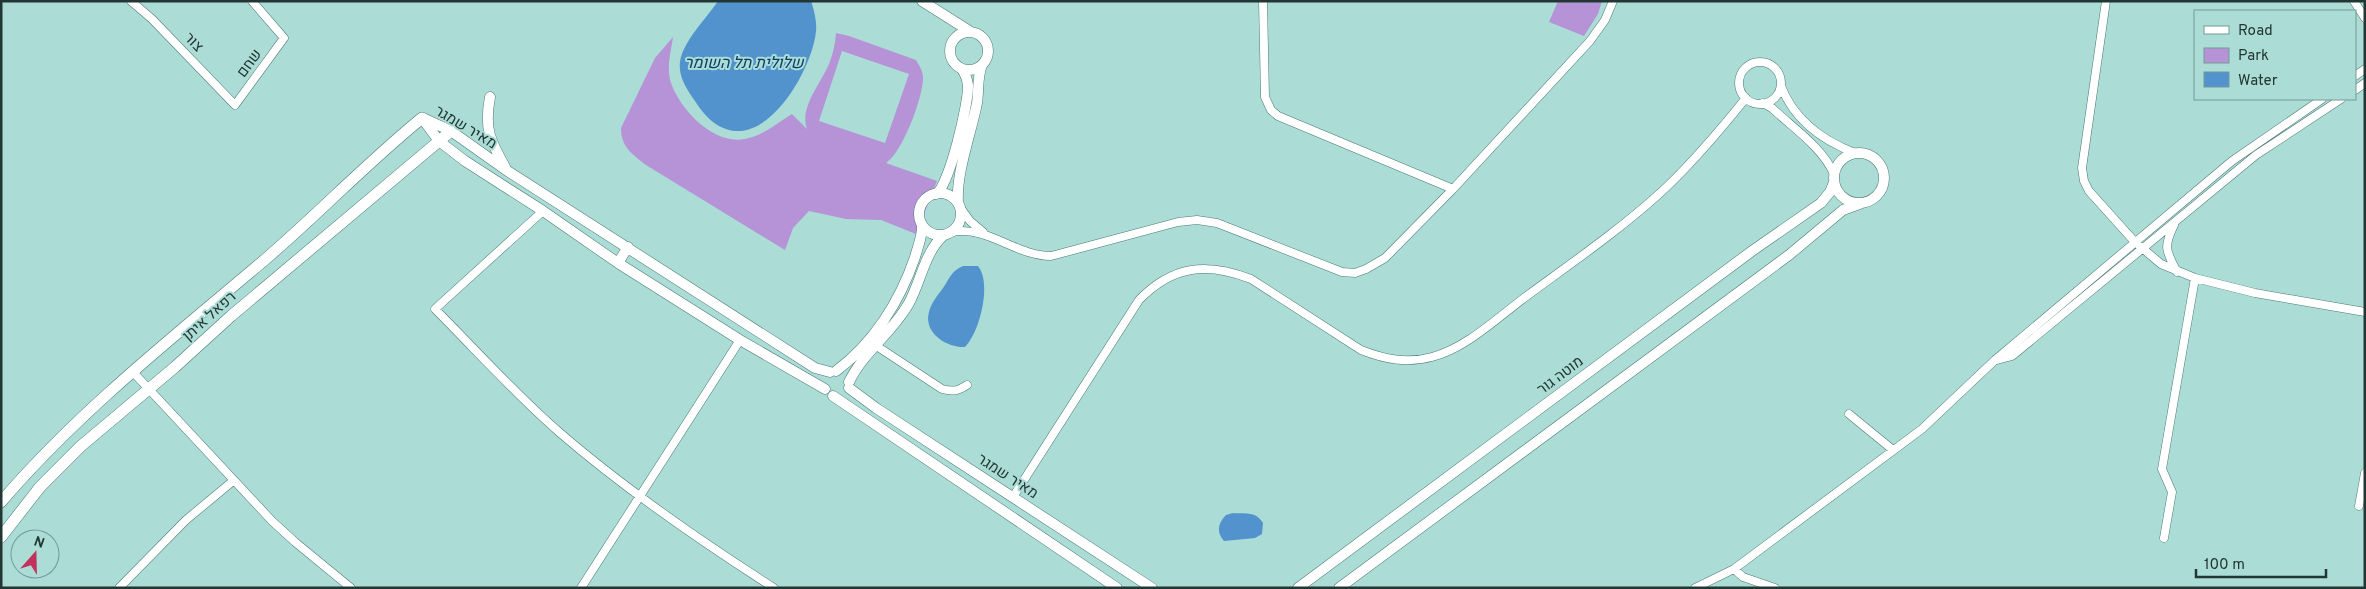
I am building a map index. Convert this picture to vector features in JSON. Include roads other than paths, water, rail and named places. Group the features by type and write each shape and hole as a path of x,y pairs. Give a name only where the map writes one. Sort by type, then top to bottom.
{"main road":[{"name":"רפאל איתן","path":"1,502 74,424 132,371 274,251 393,141 422,118"},
{"name":"רפאל איתן","path":"1,536 40,487 81,446 231,316 451,131"}],"street":[{"name":"צור","path":"131,1 152,19 235,105"},
{"name":"שחם","path":"235,105 284,38 252,1"},
{"path":"922,1 982,37 988,46 987,56 979,72 975,112 958,188 958,205 961,218 932,248 909,302 898,320 857,366 844,394 829,393 824,382 833,372 853,357 898,300 920,241 922,224 921,206 930,196 940,192 950,173 966,100 967,80 961,68 951,56 951,31 941,14"},
{"path":"1263,1 1265,97 1271,110 1278,116 1453,189"},
{"path":"922,224 932,234 970,230 987,234 1032,253 1051,256 1178,222 1209,221 1329,268 1355,272 1376,265 1385,258 1453,189 1590,41 1605,20 1613,1"},
{"path":"2106,1 2082,168 2084,181 2089,191 2134,241 2161,264 2177,272 2255,293 2365,312"},
{"path":"2354,1 2365,18"},
{"path":"952,43 960,34 972,32"},
{"path":"1339,588 1789,255 1843,210 1872,200 1879,193 1884,182 1884,174 1877,159 1870,155 1855,153 1831,142 1810,128 1794,113 1781,86 1780,77 1774,67 1762,62 1746,67 1740,78 1741,91 1746,98 1772,108 1819,151 1830,164 1842,197 1855,203 1862,203"},
{"path":"961,68 972,69 982,64"},
{"path":"1763,103 1774,98 1781,86"},
{"path":"490,97 487,127 489,138 506,170"},
{"path":"1013,497 1139,300 1151,287 1166,278 1195,269 1215,268 1233,272 1251,279 1361,350 1379,357 1396,360 1413,361 1432,358 1465,342 1628,220 1661,192 1746,98"},
{"path":"1694,588 1734,569 1922,429 1995,360 2134,241 2232,161 2321,100"},
{"path":"1995,360 2012,356 2256,155 2340,100"},
{"name":"מאיר שמגר","path":"422,118 451,131 506,170 815,368 833,372"},
{"name":"מאיר שמגר","path":"422,118 439,142 465,161 543,211 618,263 740,340 829,393 1117,588"},
{"name":"מוטה גור","path":"1298,588 1752,251 1821,203 1830,192 1838,164 1843,158 1855,153"},
{"path":"936,194 948,195 970,221 987,234"},
{"path":"543,211 435,309 536,412 605,471 712,548 774,588"},
{"path":"2176,221 2167,240 2166,247 2177,272"},
{"path":"618,263 628,247"},
{"path":"2164,538 2172,492 2162,469 2196,278"},
{"path":"581,588 740,340"},
{"path":"874,345 942,389 951,392 958,391 967,385"},
{"path":"132,371 233,482 295,542 351,588"},
{"path":"833,372 845,374 849,385"},
{"name":"מאיר שמגר","path":"849,385 876,408 1152,588"},
{"path":"1849,414 1892,450"},
{"path":"2359,506 2365,473"},
{"path":"120,588 186,520 233,482"},
{"path":"1734,569 1742,577 1775,588"}],"water":[{"name":"שלולית תל השומר","path":"718,1 811,1 813,8 816,27 813,45 800,78 790,95 778,109 765,121 751,129 729,130 712,121 689,92 680,72 680,62 686,46"},
{"path":"963,266 978,266 982,274 984,295 979,319 970,340 965,347 958,347 938,338 933,333 928,320 930,309 935,299 953,273"},
{"path":"1233,513 1250,514 1260,519 1263,523 1262,534 1255,538 1224,541 1219,531 1220,524 1226,515"}]}
